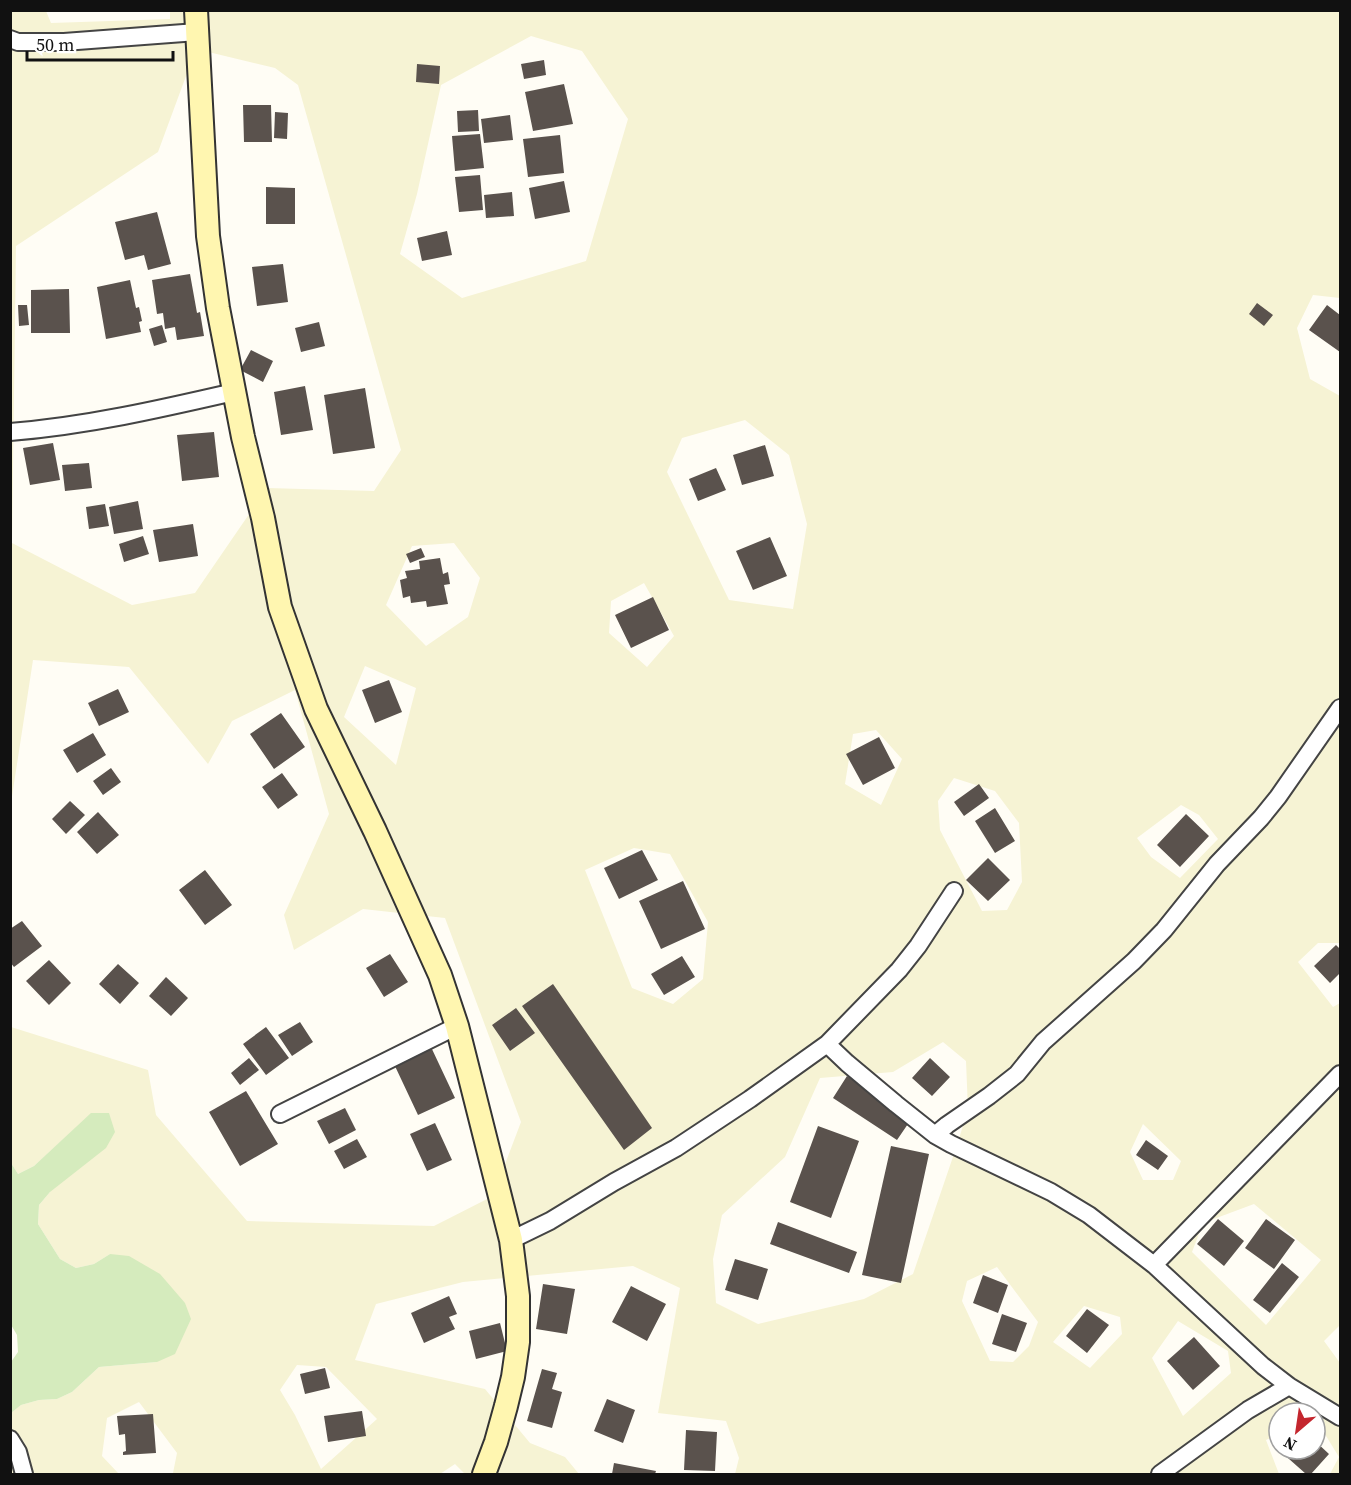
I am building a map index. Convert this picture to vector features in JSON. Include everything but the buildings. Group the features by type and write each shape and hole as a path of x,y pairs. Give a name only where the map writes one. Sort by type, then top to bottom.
{"street":[{"path":"10,39 18,42 64,42 197,21 208,236 234,392 263,518 280,607 316,710 420,928 440,975 457,1026 511,1240 518,1296 518,1342 506,1406 484,1474"},
{"path":"10,432 98,421 234,392"},
{"path":"935,1135 1017,1074 1043,1042 1134,961 1164,930 1217,864 1262,818 1341,708"},
{"path":"511,1240 550,1221 676,1148 750,1100 827,1044 899,970 918,946 954,891"},
{"path":"280,1114 457,1026"},
{"path":"827,1044 935,1135 1051,1192 1089,1215 1154,1265 1263,1366 1289,1386 1341,1418"},
{"path":"1154,1265 1341,1074"},
{"path":"1160,1474 1248,1410 1289,1386"},
{"path":"10,1439 18,1452 24,1474"}],"shaded area":[{"path":"170,10 1340,11 1340,298 1313,295 1297,328 1310,379 1340,396 1340,943 1318,943 1298,962 1333,1007 1340,1003 1340,1325 1324,1341 1340,1363 1340,1474 1330,1474 1339,1457 1327,1438 1327,1401 1267,1401 1267,1461 1274,1461 1279,1474 735,1474 739,1458 726,1421 658,1413 680,1288 633,1266 463,1282 376,1304 355,1360 485,1389 530,1443 565,1457 579,1474 465,1474 455,1464 440,1474 163,1474 173,1473 177,1453 139,1402 107,1418 102,1456 119,1474 11,1474 11,1413 21,1405 39,1400 57,1399 72,1392 99,1367 157,1362 110,1254 94,1264 76,1268 60,1259 38,1224 39,1205 50,1192 91,1114 34,1166 18,1174 11,1163 11,1027 148,1070 156,1115 247,1221 434,1226 493,1196 521,1122 445,918 363,909 294,950 284,915 329,814 295,690 232,721 208,764 129,667 33,660 11,803 11,11 46,11 51,23 170,19","holes":["531,36 582,51 628,119 586,261 462,298 400,254 417,194 441,85","196,49 275,68 298,85 401,450 374,491 267,488 195,593 132,605 12,543 16,246 158,152","745,420 789,455 807,524 793,609 729,600 667,472 682,438","454,543 480,578 468,617 426,646 386,605 412,546","644,583 674,636 647,667 609,633 611,601","365,666 416,688 396,765 344,717","876,730 902,759 881,805 845,784 853,734","954,778 995,791 1019,823 1022,882 1007,910 982,911 940,830 938,801","1181,805 1199,815 1218,839 1180,878 1151,857 1137,838","634,848 670,854 708,922 703,979 673,1004 632,988 585,870","943,1042 966,1061 968,1110 913,1274 864,1299 758,1324 716,1303 713,1259 722,1215 785,1157 820,1078 893,1072","1143,1124 1181,1161 1173,1180 1143,1180 1130,1152","1254,1204 1321,1260 1266,1325 1192,1252 1203,1223","997,1267 1038,1322 1029,1346 1013,1362 990,1361 962,1301 967,1281","1084,1306 1120,1317 1122,1334 1090,1368 1053,1342","1178,1321 1228,1351 1231,1373 1183,1416 1152,1358","297,1365 326,1367 377,1419 321,1469 280,1390"]}],"green space":[{"path":"91,1113 109,1113 115,1132 106,1148 50,1192 39,1205 38,1224 60,1259 76,1268 94,1264 110,1254 129,1256 160,1274 185,1303 191,1319 175,1354 157,1362 99,1367 72,1392 57,1399 39,1400 21,1405 11,1413 11,1362 18,1352 17,1335 10,1323 11,1163 18,1174 34,1166"}]}
